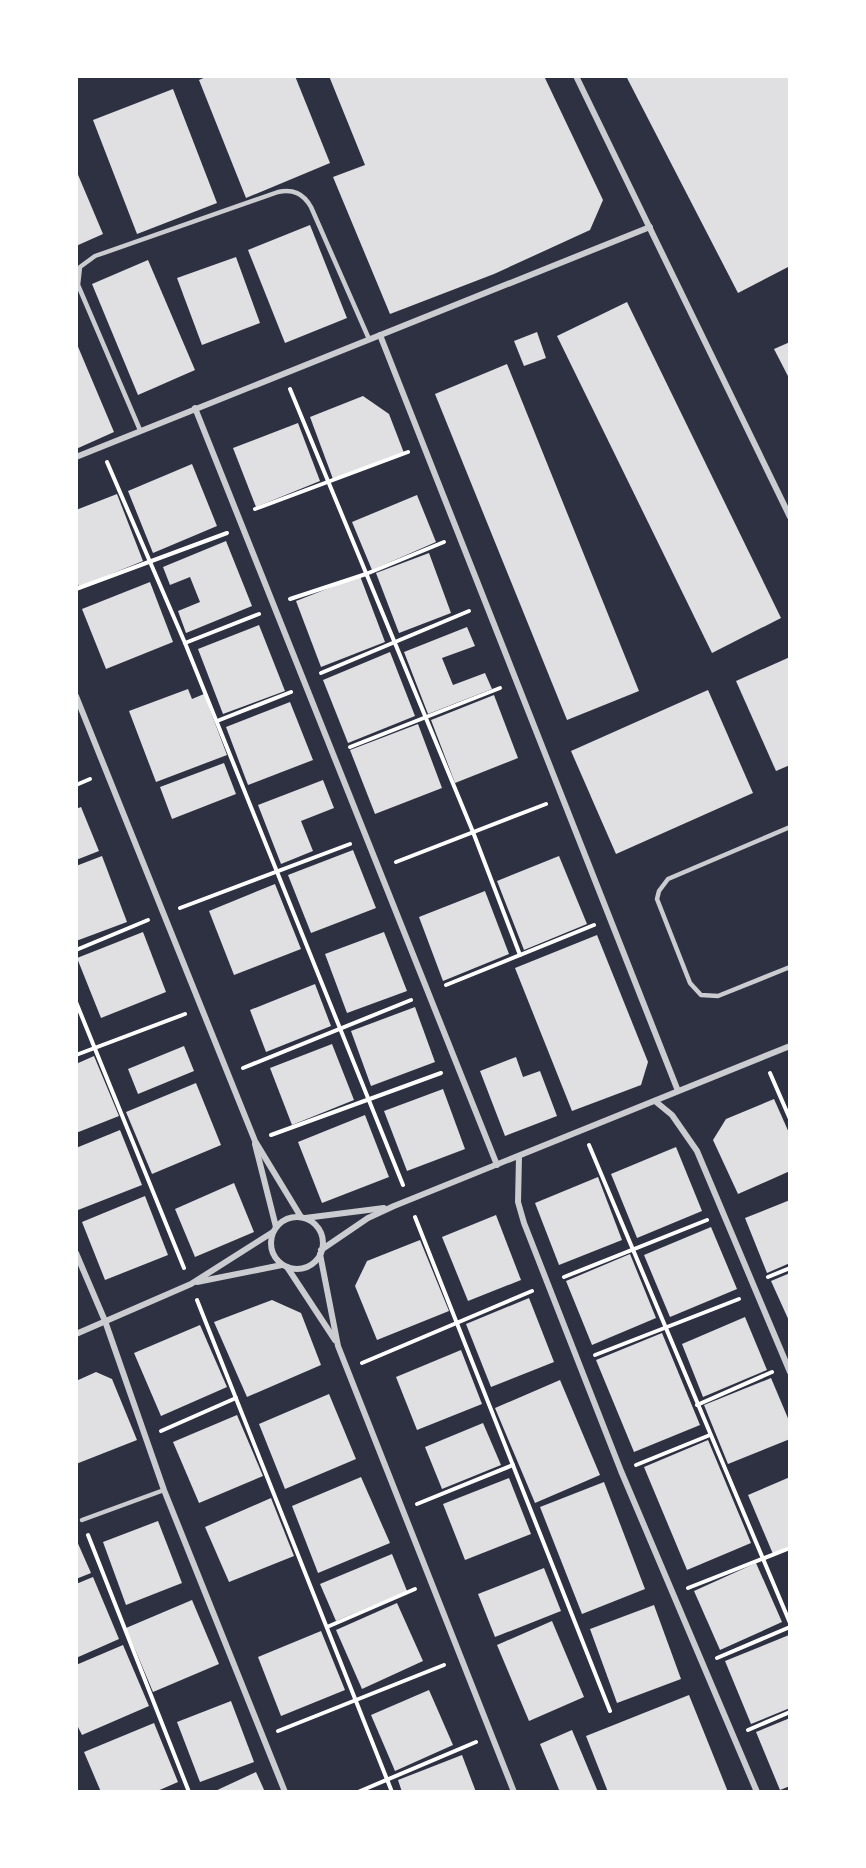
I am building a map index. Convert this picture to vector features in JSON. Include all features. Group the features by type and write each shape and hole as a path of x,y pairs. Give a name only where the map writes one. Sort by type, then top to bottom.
{"street":[{"path":"576,76 789,517"},
{"path":"76,457 650,227"},
{"path":"380,335 678,1092"},
{"path":"195,408 497,1165"},
{"path":"76,696 255,1141 274,1229 271,1250 285,1266 338,1346"},
{"path":"191,1284 285,1266 303,1269 316,1260 321,1252 368,1218 394,1206 789,1046"},
{"path":"655,1101 672,1115 697,1151 788,1369"},
{"path":"255,1141 302,1218 313,1222 320,1231 321,1252 338,1346 514,1791"},
{"path":"519,1157 518,1202 524,1223 621,1471 757,1791"},
{"path":"76,1334 191,1284 291,1217 302,1218 394,1206"},
{"path":"76,1253 105,1321 164,1490 285,1791"}],"lane":[{"path":"140,430 78,285 80,267 95,256 278,192 292,191 306,199 311,207 369,339"},
{"path":"789,827 668,879 663,884 657,899 690,983 701,995 718,996 789,967"},
{"path":"82,1520 164,1490"}],"path":[{"path":"284,373 473,832 520,955"},
{"path":"237,515 424,446"},
{"path":"100,447 152,561 278,871 609,1711"},
{"path":"76,589 242,527"},
{"path":"185,643 273,606 366,574 458,536"},
{"path":"217,722 486,604"},
{"path":"333,754 516,682"},
{"path":"379,869 562,798"},
{"path":"76,950 164,914 366,838"},
{"path":"76,1002 191,1284 392,1791"},
{"path":"76,1055 202,1008"},
{"path":"764,1057 789,1119"},
{"path":"255,1141 459,1067"},
{"path":"583,1130 789,1625 703,1664"},
{"path":"578,1361 755,1293"},
{"path":"697,1405 788,1369"},
{"path":"147,1437 236,1398"},
{"path":"621,1471 710,1435"},
{"path":"403,1510 513,1465"},
{"path":"82,1520 189,1791"},
{"path":"673,1593 789,1548"},
{"path":"327,1627 432,1582"},
{"path":"263,1737 461,1658"},
{"path":"734,1737 789,1712"},
{"path":"358,1791 492,1735"}],"building":[{"path":"208,76 295,76 330,163 246,198 199,80"},
{"path":"329,76 544,76 603,200 590,230 494,274 390,314 333,177 365,165"},
{"path":"626,76 790,76 790,266 738,293"},
{"path":"173,89 217,203 137,234 93,120"},
{"path":"76,170 103,234 76,246"},
{"path":"310,225 347,318 285,343 248,250"},
{"path":"236,257 260,323 202,345 177,278"},
{"path":"148,260 195,370 138,395 92,284"},
{"path":"627,302 781,618 712,653 557,336"},
{"path":"537,332 546,358 524,366 514,341"},
{"path":"76,342 114,432 76,449"},
{"path":"790,342 790,380 774,349"},
{"path":"507,364 639,691 567,720 435,394"},
{"path":"363,396 389,414 404,453 333,479 310,417"},
{"path":"298,423 320,481 256,507 233,448"},
{"path":"192,464 217,526 153,553 128,491"},
{"path":"117,494 143,561 79,587 76,579 76,510"},
{"path":"417,495 436,542 372,570 352,522"},
{"path":"226,541 252,606 186,633 178,611 200,602 190,577 170,585 163,567"},
{"path":"429,553 451,613 399,633 376,573"},
{"path":"360,576 385,642 321,667 296,601"},
{"path":"150,582 173,642 106,669 82,609"},
{"path":"259,625 285,691 223,714 198,649"},
{"path":"467,627 475,646 442,658 453,685 485,673 492,689 428,714 404,652"},
{"path":"390,652 415,716 348,743 323,680"},
{"path":"790,657 790,765 776,771 736,681"},
{"path":"188,689 192,699 204,694 227,755 156,782 129,711"},
{"path":"708,690 753,793 616,854 571,751"},
{"path":"494,695 518,758 455,783 431,720"},
{"path":"290,702 313,760 248,785 226,727"},
{"path":"418,724 442,788 375,814 350,750"},
{"path":"224,763 236,794 172,819 160,787"},
{"path":"323,780 334,808 301,821 313,851 281,864 258,805"},
{"path":"81,807 99,851 76,860 76,809"},
{"path":"353,850 376,908 311,933 288,875"},
{"path":"102,856 127,922 76,941 76,866"},
{"path":"559,856 587,924 524,950 497,881"},
{"path":"275,884 301,949 234,975 209,911"},
{"path":"485,891 509,954 443,981 419,917"},
{"path":"143,932 166,992 101,1018 77,958"},
{"path":"384,932 407,991 347,1013 325,954"},
{"path":"597,935 648,1062 641,1085 572,1111 515,968"},
{"path":"315,984 331,1026 266,1052 250,1010"},
{"path":"415,1007 435,1062 371,1086 351,1031"},
{"path":"332,1044 354,1100 292,1125 270,1068"},
{"path":"184,1046 194,1071 138,1094 128,1069"},
{"path":"94,1056 119,1116 76,1133 76,1064"},
{"path":"516,1057 523,1077 540,1071 557,1116 505,1136 480,1071"},
{"path":"196,1083 221,1145 152,1174 126,1112"},
{"path":"443,1089 465,1149 407,1171 384,1111"},
{"path":"774,1099 790,1135 790,1171 738,1194 713,1140 726,1119"},
{"path":"365,1115 389,1177 322,1203 298,1142"},
{"path":"120,1130 142,1185 78,1210 76,1148"},
{"path":"676,1147 702,1211 637,1238 611,1174"},
{"path":"598,1177 622,1240 559,1265 535,1203"},
{"path":"234,1183 254,1232 195,1257 175,1209"},
{"path":"145,1196 168,1255 105,1280 82,1222"},
{"path":"790,1200 790,1263 767,1273 745,1218"},
{"path":"496,1215 521,1280 468,1301 442,1237"},
{"path":"711,1227 737,1289 670,1317 644,1255"},
{"path":"420,1240 449,1311 377,1340 355,1286 367,1261"},
{"path":"630,1254 656,1318 592,1345 566,1281"},
{"path":"790,1273 790,1323 771,1281"},
{"path":"529,1298 554,1362 491,1387 466,1324"},
{"path":"272,1300 301,1313 321,1365 247,1397 214,1322"},
{"path":"745,1317 767,1370 703,1397 682,1344"},
{"path":"200,1325 227,1387 161,1416 134,1353"},
{"path":"662,1333 700,1425 634,1452 596,1360"},
{"path":"461,1350 482,1404 417,1430 396,1377"},
{"path":"96,1372 112,1379 137,1440 76,1464 76,1381"},
{"path":"771,1378 790,1423 790,1439 728,1464 704,1405"},
{"path":"560,1380 600,1475 535,1503 495,1408"},
{"path":"329,1394 356,1459 285,1489 259,1424"},
{"path":"237,1415 263,1476 199,1503 173,1442"},
{"path":"483,1423 501,1465 442,1489 425,1447"},
{"path":"708,1440 751,1543 687,1570 644,1467"},
{"path":"361,1477 390,1543 318,1573 292,1506"},
{"path":"790,1477 790,1547 773,1554 748,1495"},
{"path":"509,1478 531,1534 465,1560 443,1504"},
{"path":"604,1482 645,1589 582,1614 540,1507"},
{"path":"271,1498 294,1556 229,1582 205,1527"},
{"path":"158,1521 182,1583 126,1605 103,1542"},
{"path":"76,1539 91,1573 76,1579"},
{"path":"392,1554 407,1591 336,1621 320,1584"},
{"path":"756,1563 782,1622 720,1650 694,1591"},
{"path":"544,1568 561,1611 495,1637 478,1594"},
{"path":"93,1577 119,1639 76,1658 76,1584"},
{"path":"192,1600 219,1664 153,1692 126,1628"},
{"path":"397,1603 423,1661 362,1689 336,1630"},
{"path":"654,1605 681,1679 617,1703 590,1629"},
{"path":"552,1621 584,1697 529,1721 497,1645"},
{"path":"321,1631 345,1690 281,1716 258,1657"},
{"path":"789,1635 790,1708 751,1724 725,1661"},
{"path":"123,1645 149,1706 82,1735 76,1723 76,1665"},
{"path":"429,1690 453,1745 395,1771 371,1715"},
{"path":"689,1695 728,1792 608,1792 586,1736"},
{"path":"231,1701 254,1762 200,1782 177,1722"},
{"path":"790,1718 790,1786 780,1790 756,1732"},
{"path":"154,1723 178,1782 155,1792 101,1792 84,1752"},
{"path":"572,1730 598,1792 560,1792 540,1744"},
{"path":"462,1755 476,1792 402,1792 398,1780"},
{"path":"256,1772 265,1792 213,1792"}]}
